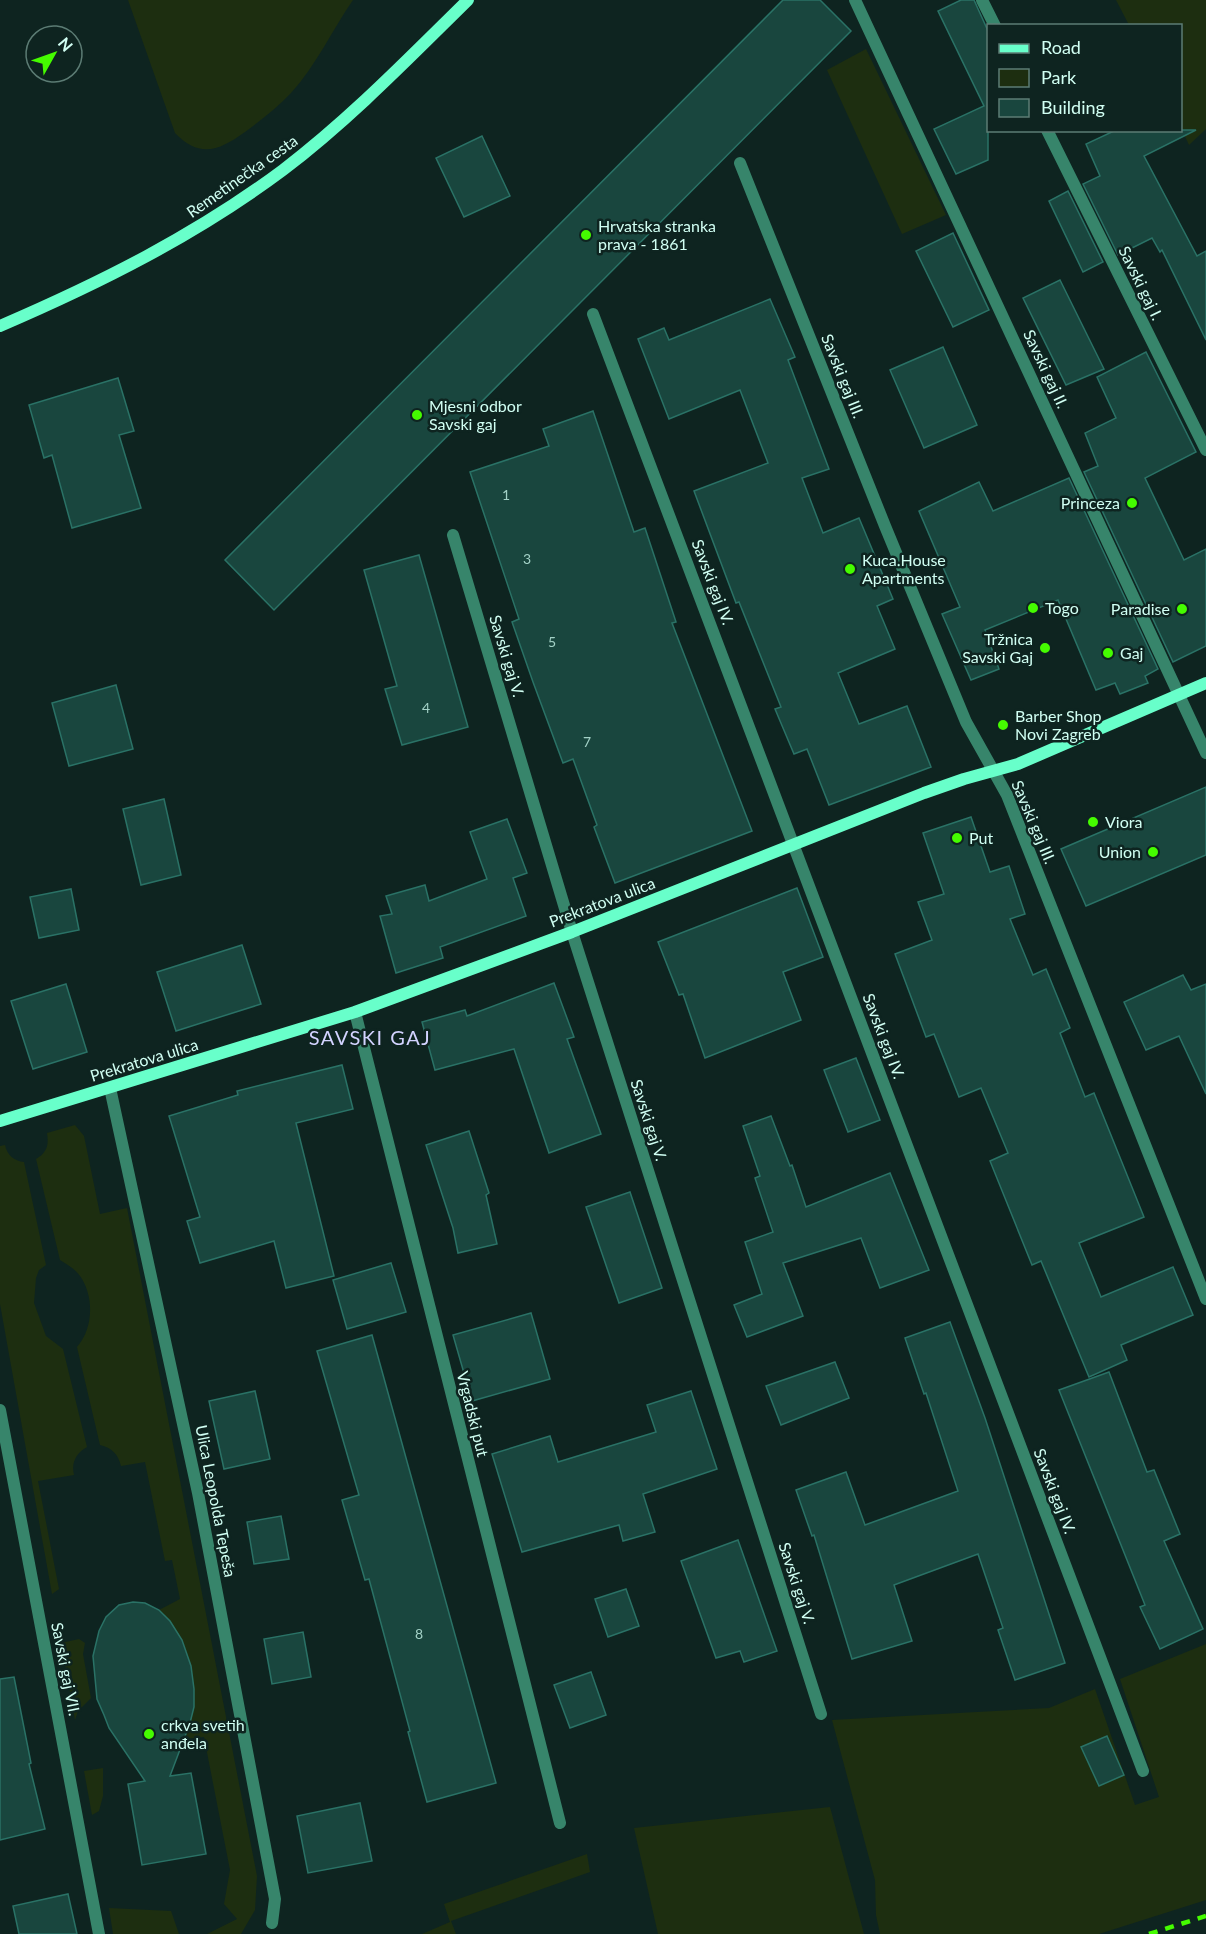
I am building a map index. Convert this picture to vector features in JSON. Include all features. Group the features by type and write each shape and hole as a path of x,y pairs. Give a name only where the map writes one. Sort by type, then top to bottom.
{"street":[{"name":"Remetinečka cesta","path":"0,326 74,294 148,256 192,232 245,197 312,146 390,76 468,0"},
{"name":"Savski gaj II.","path":"855,0 1206,753"},
{"path":"982,0 993,24"},
{"name":"Savski gaj I.","path":"1048,132 1206,450"},
{"name":"Savski gaj III.","path":"740,163 961,711 1007,795 1206,1299"},
{"name":"Savski gaj IV.","path":"593,314 1143,1771"},
{"name":"Savski gaj V.","path":"453,535 572,932 821,1714"},
{"name":"Prekratova ulica","path":"0,1121 356,1012 572,932 924,793 992,770 1018,764 1206,683"},
{"name":"Vrgadski put","path":"356,1012 560,1823"},
{"name":"Ulica Leopolda Tepeša","path":"110,1088 198,1493 276,1899 272,1923"},
{"name":"Savski gaj VII.","path":"0,1410 99,1934"}],"green space":[{"path":"128,0 353,0 308,71 275,109 227,143 210,149 202,149 184,141 175,133"},
{"path":"1116,0 1206,0 1206,129 1189,145 1182,130 1182,24 1128,24"},
{"path":"866,49 946,215 902,234 827,70"},
{"path":"75,1125 84,1136 100,1214 127,1208 257,1876 255,1910 241,1934 207,1934 237,1919 224,1904 230,1870 204,1737 184,1739 193,1704 192,1670 181,1639 159,1610 180,1599 172,1560 165,1561 145,1462 121,1466 114,1452 100,1445 77,1347 89,1323 89,1296 80,1276 60,1260 36,1159 43,1154 46,1148 47,1133"},
{"path":"5,1145 12,1157 24,1162 46,1265 39,1270 36,1278 34,1303 46,1336 63,1349 87,1447 75,1459 74,1475 38,1481 59,1589 52,1594 0,1304 0,1146"},
{"path":"79,1639 85,1643 83,1654 91,1698 78,1711 75,1720 61,1643"},
{"path":"1206,1644 1206,1900 1099,1934 880,1934 876,1915 875,1880 832,1720 1049,1708 1095,1689 1135,1805 1159,1797 1120,1679"},
{"path":"103,1768 103,1796 99,1811 92,1815 84,1771"},
{"path":"830,1807 864,1934 658,1934 634,1828"},
{"path":"587,1854 590,1872 451,1921 456,1934 422,1934 450,1922 444,1904"},
{"path":"109,1908 171,1911 179,1934 113,1934"}],"building":[{"path":"783,0 820,0 851,31 274,610 225,560"},
{"path":"961,0 974,0 987,29 988,160 956,174 934,129 984,106 938,11"},
{"path":"1196,130 1144,156 1197,256 1206,251 1206,340 1162,250 1160,252 1152,238 1118,255 1083,184 1100,176 1086,144 1112,132"},
{"path":"482,136 510,196 464,217 436,158"},
{"path":"1068,191 1103,262 1083,272 1049,201"},
{"path":"953,233 989,310 953,327 916,251"},
{"path":"1060,280 1104,369 1066,385 1023,298"},
{"path":"770,299 795,357 788,360 829,469 802,478 823,533 859,518 893,599 877,606 895,649 838,673 859,724 907,706 931,767 829,805 807,749 794,754 775,709 781,707 739,602 736,603 694,491 768,463 740,390 669,419 638,339 664,328 669,340"},
{"path":"943,347 977,425 924,448 890,370"},
{"path":"1146,352 1196,452 1145,478 1184,560 1206,549 1206,646 1173,662 1084,472 1098,466 1085,433 1116,418 1097,377"},
{"path":"118,378 134,431 119,435 141,508 72,528 52,455 44,458 29,405"},
{"path":"593,411 634,532 645,528 676,622 672,623 752,831 615,883 594,827 597,825 573,759 563,763 533,682 512,622 519,619 470,472 549,446 543,429"},
{"path":"1069,478 1158,669 1145,676 1148,683 1120,694 1115,683 1096,690 1058,600 985,630 999,669 971,680 942,614 960,607 919,511 979,482 993,511"},
{"path":"419,555 468,727 402,745 385,689 397,686 364,570"},
{"path":"116,685 133,749 69,766 52,703"},
{"path":"1206,787 1206,855 1086,906 1061,849"},
{"path":"164,799 181,875 141,885 123,809"},
{"path":"971,817 990,872 1009,866 1025,914 1010,919 1033,975 1046,969 1070,1028 1060,1033 1085,1097 1094,1093 1144,1217 1079,1243 1101,1297 1173,1267 1193,1315 1121,1345 1127,1360 1089,1377 1041,1261 1032,1265 990,1161 1008,1153 981,1088 959,1097 934,1034 926,1037 895,954 932,940 918,902 944,894 923,833"},
{"path":"507,819 527,873 513,878 526,916 440,947 443,958 396,973 380,916 392,914 386,896 425,885 429,901 487,879 470,832"},
{"path":"797,888 823,957 783,972 801,1020 705,1058 683,994 679,995 658,942"},
{"path":"71,889 79,930 39,938 30,897"},
{"path":"242,945 261,1004 176,1031 157,972"},
{"path":"1183,975 1191,990 1206,984 1206,1094 1179,1036 1146,1050 1124,1002"},
{"path":"554,983 574,1037 567,1039 601,1134 549,1153 514,1049 435,1070 422,1022 465,1010 467,1016"},
{"path":"66,984 87,1052 33,1069 11,1001"},
{"path":"856,1058 880,1120 848,1132 824,1070"},
{"path":"342,1065 353,1109 296,1123 334,1276 286,1288 274,1241 200,1263 187,1221 200,1217 169,1116 238,1095 237,1091"},
{"path":"771,1116 790,1166 792,1165 806,1207 890,1173 929,1270 880,1288 861,1238 783,1263 803,1316 747,1337 734,1305 762,1294 745,1242 773,1232 755,1178 760,1176 743,1126"},
{"path":"469,1131 489,1193 486,1195 497,1244 458,1253 453,1228 426,1145"},
{"path":"630,1192 662,1288 619,1303 586,1207"},
{"path":"391,1263 406,1312 347,1329 333,1280"},
{"path":"531,1313 550,1379 472,1401 453,1335"},
{"path":"950,1322 985,1418 1065,1663 1015,1680 998,1630 1003,1628 978,1554 894,1585 912,1641 852,1659 814,1535 812,1536 796,1490 846,1472 865,1525 958,1491 926,1393 924,1394 905,1338"},
{"path":"372,1335 496,1783 427,1802 369,1579 365,1580 342,1500 359,1495 317,1351"},
{"path":"835,1362 849,1398 781,1425 766,1386"},
{"path":"1109,1372 1147,1472 1154,1470 1180,1534 1164,1541 1203,1629 1160,1649 1140,1607 1145,1605 1059,1390"},
{"path":"255,1391 270,1459 224,1469 209,1401"},
{"path":"691,1391 717,1469 643,1494 655,1532 623,1541 619,1525 522,1552 492,1454 550,1436 558,1462 656,1432 647,1405"},
{"path":"281,1516 289,1559 254,1564 247,1522"},
{"path":"738,1540 777,1651 744,1662 740,1651 716,1658 681,1561"},
{"path":"626,1589 639,1626 608,1637 595,1599"},
{"name":"crkva svetih anđela","path":"133,1602 145,1603 159,1610 170,1621 182,1640 191,1666 194,1707 170,1776 191,1773 206,1854 142,1865 128,1784 145,1781 109,1728 97,1699 93,1656 99,1631 106,1617 119,1605"},
{"path":"303,1632 311,1677 272,1684 264,1639"},
{"path":"591,1672 606,1715 570,1728 554,1685"},
{"path":"14,1677 31,1763 29,1764 45,1829 0,1840 0,1679"},
{"path":"1107,1736 1124,1775 1099,1786 1081,1747"},
{"path":"360,1803 372,1861 308,1873 297,1816"},
{"path":"68,1894 77,1934 19,1934 13,1906"}],"railway":[{"path":"1149,1934 1206,1916"}],"place":[{"name":"Hrvatska stranka prava - 1861","path":"586,235"},
{"name":"Mjesni odbor Savski gaj","path":"417,415"},
{"name":"Princeza","path":"1132,503"},
{"name":"Kuca.House Apartments","path":"850,569"},
{"name":"Togo","path":"1033,608"},
{"name":"Paradise","path":"1182,609"},
{"name":"Tržnica Savski Gaj","path":"1045,648"},
{"name":"Gaj","path":"1108,653"},
{"name":"Barber Shop Novi Zagreb","path":"1003,725"},
{"name":"Viora","path":"1093,822"},
{"name":"Put","path":"957,838"},
{"name":"Union","path":"1153,852"},
{"name":"crkva svetih anđela","path":"149,1734"}],"district":[{"name":"SAVSKI GAJ","path":"370,1038"}]}
